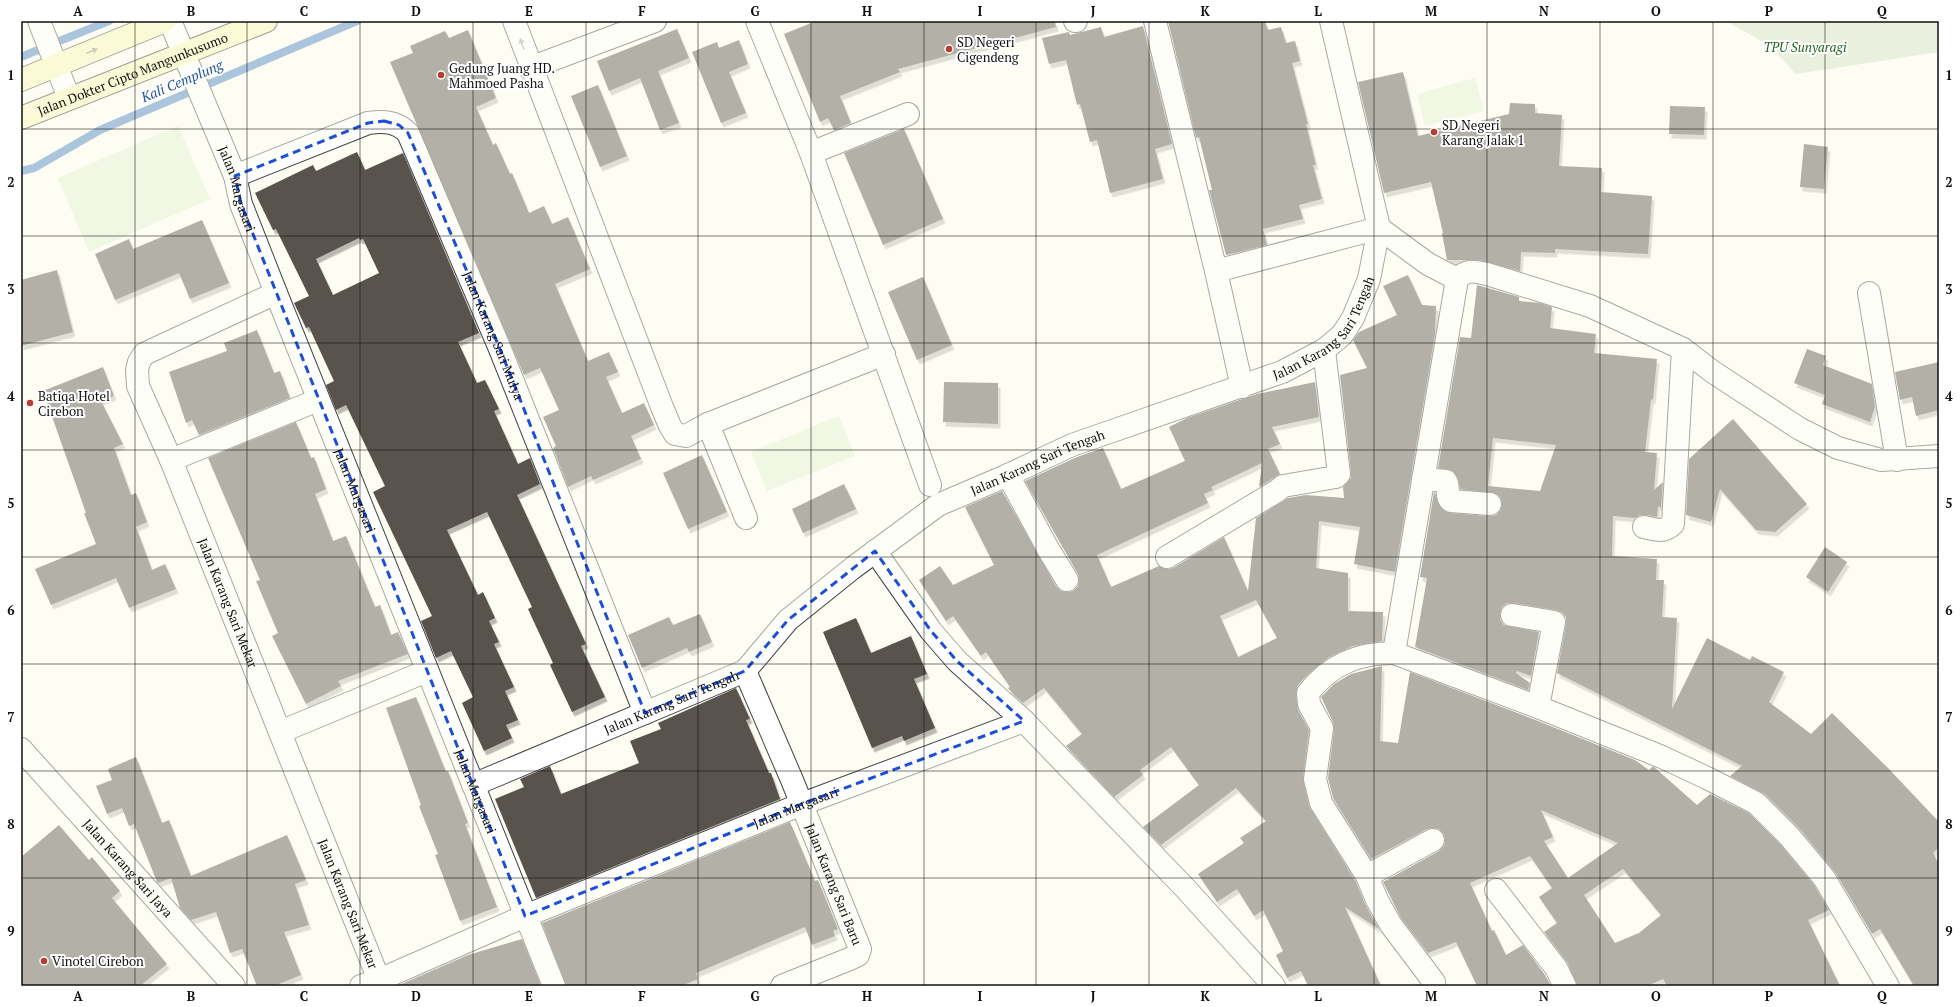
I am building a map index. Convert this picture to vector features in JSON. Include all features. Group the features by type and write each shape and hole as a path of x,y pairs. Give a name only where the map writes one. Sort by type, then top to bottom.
{"main road":[{"path":"21,80 165,21"},
{"name":"Jalan Dokter Cipto Mangunkusumo","path":"21,118 69,98 185,58 266,21"}],"street":[{"path":"39,21 69,98"},
{"name":"Jalan Margasari","path":"170,21 235,176 241,204 318,400 554,986"},
{"path":"514,21 530,68 670,426 675,434 686,436 708,424 884,354"},
{"path":"530,68 655,21"},
{"path":"757,21 811,153 930,485"},
{"path":"1155,21 1216,271 1242,387"},
{"name":"Jalan Karang Sari Tengah","path":"473,785 745,671 788,620 875,551 938,505 1008,475 1072,445 1282,372 1324,350 1342,335 1360,301 1368,279 1379,228 1331,21"},
{"path":"811,153 908,114"},
{"name":"Jalan Karang Sari Mulya","path":"235,176 368,123 384,121 400,125 408,132 500,349 645,713"},
{"path":"1216,271 1379,228 1428,264 1456,279"},
{"path":"1394,653 1456,279 1464,272 1471,271 1486,274 1590,306 1683,349 1713,372 1800,429 1838,448 1881,460 1939,456"},
{"name":"Jalan Karang Sari Mekar","path":"276,293 144,354 139,362 137,370 138,386 171,460 280,732 375,984"},
{"path":"1869,293 1897,460"},
{"path":"1644,527 1662,531 1668,529 1673,524 1683,349"},
{"path":"1167,557 1283,486 1336,476 1339,474 1324,350"},
{"path":"171,460 318,400"},
{"path":"708,424 746,518"},
{"path":"1008,475 1047,547 1067,580"},
{"path":"1422,478 1446,481 1448,485 1448,497 1451,501 1490,504"},
{"path":"875,551 931,631 952,655 1024,721 1185,888 1274,986"},
{"path":"1512,615 1554,622 1538,707"},
{"path":"1434,982 1391,925 1377,900 1367,876 1321,803 1316,778 1322,728 1309,704 1308,693 1315,684 1352,659 1374,653 1394,653 1538,707 1662,757 1756,803 1789,836 1824,878 1888,986"},
{"path":"280,732 427,671"},
{"path":"745,671 802,804"},
{"name":"Jalan Margasari","path":"375,984 525,916 802,804 1024,721"},
{"name":"Jalan Karang Sari Jaya","path":"21,750 234,986"},
{"name":"Jalan Karang Sari Baru","path":"782,986 852,958 858,955 860,949 802,804"},
{"path":"1367,876 1433,840"},
{"path":"1496,890 1556,968 1565,986"}],"highlighted area":[{"path":"384,121 399,125 408,133 500,349 645,713 745,671 788,620 875,551 931,631 957,661 1024,721 802,804 525,916 241,204 235,176 368,123"}],"green space":[{"name":"TPU Sunyaragi","path":"1726,21 1939,21 1939,52 1796,74 1770,46"},
{"path":"1475,78 1484,111 1425,126 1417,94"},
{"path":"178,126 210,199 89,252 58,178"},
{"path":"839,416 855,456 767,491 751,452"}],"building":[{"path":"816,21 1055,21 1056,27 898,69 900,72 840,96 851,123 834,130 828,118 820,122 784,34"},
{"path":"1168,21 1265,21 1268,30 1281,27 1286,43 1295,41 1300,61 1292,63 1308,124 1306,124 1316,165 1313,165 1322,199 1299,205 1303,219 1263,229 1267,245 1226,255 1209,190 1212,190 1199,137 1196,138"},
{"path":"1143,26 1172,144 1155,149 1163,179 1110,193 1097,140 1090,142 1080,104 1077,105 1066,60 1049,64 1042,38 1069,32 1070,35 1101,27 1104,37"},
{"path":"677,29 689,58 658,71 679,123 660,130 640,78 609,91 597,61"},
{"path":"468,30 496,98 476,107 493,145 496,143 510,174 512,173 529,213 544,206 552,224 568,217 590,269 555,284 588,361 609,352 618,372 606,377 622,413 644,403 654,425 631,436 641,459 593,480 591,476 568,487 553,448 556,446 543,417 559,410 540,368 524,375 390,62 413,53 410,46 445,31 449,38"},
{"path":"739,40 748,64 729,72 746,113 721,123 692,52 717,42 719,48"},
{"path":"1403,72 1418,136 1509,114 1510,103 1535,104 1535,113 1562,115 1559,166 1602,168 1601,192 1652,196 1648,254 1555,249 1555,253 1521,252 1520,271 1479,260 1447,260 1443,233 1431,182 1384,193 1358,82"},
{"path":"598,85 627,156 600,167 571,96"},
{"path":"1670,106 1705,107 1704,135 1669,134"},
{"path":"904,129 943,219 883,245 844,153"},
{"path":"1804,144 1828,147 1824,189 1800,187"},
{"path":"357,152 365,170 403,153 479,333 458,342 477,383 485,380 499,409 494,411 518,464 530,458 540,484 517,495 586,644 581,646 605,697 572,712 550,665 553,663 528,609 532,607 487,512 447,530 478,595 483,592 495,618 489,621 499,642 494,644 514,687 505,691 518,720 506,725 512,738 484,751 462,703 473,697 451,651 436,658 421,621 432,616 373,492 385,486 346,405 336,410 326,385 334,381 309,327 306,328 294,303 309,296 276,229 273,230 255,193 313,165 316,171","holes":["359,238 360,240 363,239 379,273 333,295 316,259"]},
{"path":"202,220 229,283 190,299 179,273 115,300 95,254 129,239 133,249"},
{"path":"57,270 73,332 21,346 21,280"},
{"path":"1408,275 1422,305 1436,306 1435,334 1395,572 1354,564 1360,527 1319,521 1316,568 1348,573 1348,611 1383,612 1382,641 1353,646 1329,657 1307,675 1298,685 1296,694 1298,710 1309,730 1303,778 1309,806 1356,882 1366,906 1379,929 1345,907 1381,986 1308,986 1301,971 1287,978 1276,955 1283,951 1263,910 1254,916 1237,889 1217,902 1198,874 1244,843 1240,838 1266,821 1236,788 1161,845 1143,827 1199,785 1171,747 1140,770 1143,775 1114,797 1066,746 1082,734 1044,688 1023,703 1008,688 1010,687 986,652 981,656 953,616 946,621 919,580 940,566 953,585 994,565 965,507 1002,491 1056,586 1061,591 1073,591 1078,586 1078,574 1025,481 1077,457 1103,448 1121,489 1185,461 1169,427 1187,418 1257,394 1315,382 1319,417 1272,427 1280,444 1268,449 1280,474 1259,487 1262,463 1211,487 1213,490 1204,494 1208,503 1097,555 1111,587 1159,566 1167,569 1173,568 1224,537 1248,591 1256,518 1288,498 1306,495 1344,498 1343,487 1351,478 1351,472 1340,375 1367,368 1353,340 1359,332 1397,315 1383,286","holes":["1256,600 1277,638 1238,657 1220,616"]},
{"path":"923,277 952,345 917,360 888,292"},
{"path":"1477,285 1519,297 1519,301 1540,303 1552,307 1550,328 1596,334 1594,353 1657,359 1653,400 1651,399 1645,452 1657,453 1654,490 1663,482 1661,508 1658,506 1657,517 1647,515 1640,515 1635,518 1613,516 1612,556 1657,559 1656,580 1664,580 1662,617 1677,618 1672,709 1707,638 1750,660 1752,656 1784,672 1769,702 1811,734 1832,713 1889,769 1939,822 1939,847 1933,853 1939,864 1939,986 1914,986 1880,929 1872,934 1835,872 1799,828 1765,794 1730,776 1742,766 1557,673 1566,624 1566,617 1562,612 1514,603 1507,603 1502,607 1500,620 1504,625 1539,632 1531,676 1517,671 1516,673 1530,683 1528,690 1415,647 1427,578 1420,577 1434,492 1440,507 1450,513 1489,516 1496,515 1500,511 1502,505 1501,498 1497,494 1460,489 1458,478 1453,471 1438,468 1460,337 1471,338","holes":["1493,438 1556,445 1540,491 1488,486"]},
{"path":"257,330 274,373 280,371 290,398 199,435 192,420 186,423 169,372 227,351 224,343"},
{"path":"1807,349 1826,356 1823,365 1872,384 1875,407 1870,422 1822,404 1825,395 1794,383"},
{"path":"1939,362 1939,410 1916,416 1912,397 1900,400 1895,372"},
{"path":"103,367 114,396 101,401 123,444 114,448 131,495 136,493 147,522 136,527 152,570 165,564 176,589 129,608 116,578 51,605 35,569 96,544 43,391"},
{"path":"944,382 998,383 998,424 943,422"},
{"path":"1733,419 1807,504 1775,532 1756,530 1720,489 1711,522 1686,515 1689,459"},
{"path":"296,422 311,458 314,457 326,489 315,494 333,541 346,536 375,607 380,605 391,635 398,632 408,654 338,681 341,686 306,704 272,636 278,633 256,581 260,580 208,458"},
{"path":"702,455 727,512 688,529 663,473"},
{"path":"844,484 856,509 803,533 792,509"},
{"path":"1825,547 1847,562 1828,592 1806,577"},
{"path":"700,614 712,642 689,652 687,648 642,668 628,635 669,617 673,625"},
{"path":"856,618 871,653 911,636 927,674 914,679 935,728 904,741 902,736 872,748 823,632"},
{"path":"1382,666 1380,741 1398,743 1410,672 1635,760 1649,770 1654,767 1697,805 1710,794 1749,813 1780,844 1814,885 1829,910 1808,920 1840,986 1667,986 1663,979 1647,986 1577,986 1567,962 1544,932 1557,923 1539,897 1552,888 1530,856 1470,883 1492,931 1494,930 1506,955 1523,945 1545,975 1551,986 1477,986 1456,942 1428,953 1401,918 1383,882 1439,851 1444,846 1444,834 1439,829 1427,829 1371,859 1333,798 1328,778 1334,729 1333,722 1321,697 1334,684 1351,674","holes":["1541,810 1618,843 1568,878 1544,841 1553,837","1623,869 1661,915 1639,933 1615,943 1584,895"]},
{"path":"736,688 750,719 746,720 769,773 771,773 780,799 536,898 495,799 524,787 520,779 550,766 561,794 639,763 630,741 661,729 658,723"},
{"path":"416,697 446,772 448,771 468,823 465,824 497,907 460,921 435,855 438,854 419,806 421,805 386,708"},
{"path":"136,757 162,823 169,820 191,876 287,835 306,880 295,884 309,925 284,932 301,975 274,986 257,986 242,949 230,953 216,912 191,920 180,908 171,878 158,883 157,882 134,824 129,826 122,808 107,814 96,786 112,780 108,769"},
{"path":"790,822 815,881 818,880 838,929 833,931 835,936 812,945 805,927 696,973 698,979 681,986 566,986 542,923"},
{"path":"59,825 89,860 92,857 120,891 112,898 167,964 140,986 21,986 21,857"},
{"path":"522,939 541,986 397,986 468,955"}],"waterway":[{"path":"57,42 109,21"},
{"name":"Kali Cemplung","path":"21,171 34,168 100,130 357,21"},
{"path":"21,57 45,47"}],"place":[{"name":"SD Negeri Cigendeng","path":"949,49"},
{"name":"Gedung Juang HD. Mahmoed Pasha","path":"441,75"},
{"name":"SD Negeri Karang Jalak 1","path":"1434,132"},
{"name":"Batiqa Hotel Cirebon","path":"30,403"},
{"name":"Vinotel Cirebon","path":"44,961"}]}
